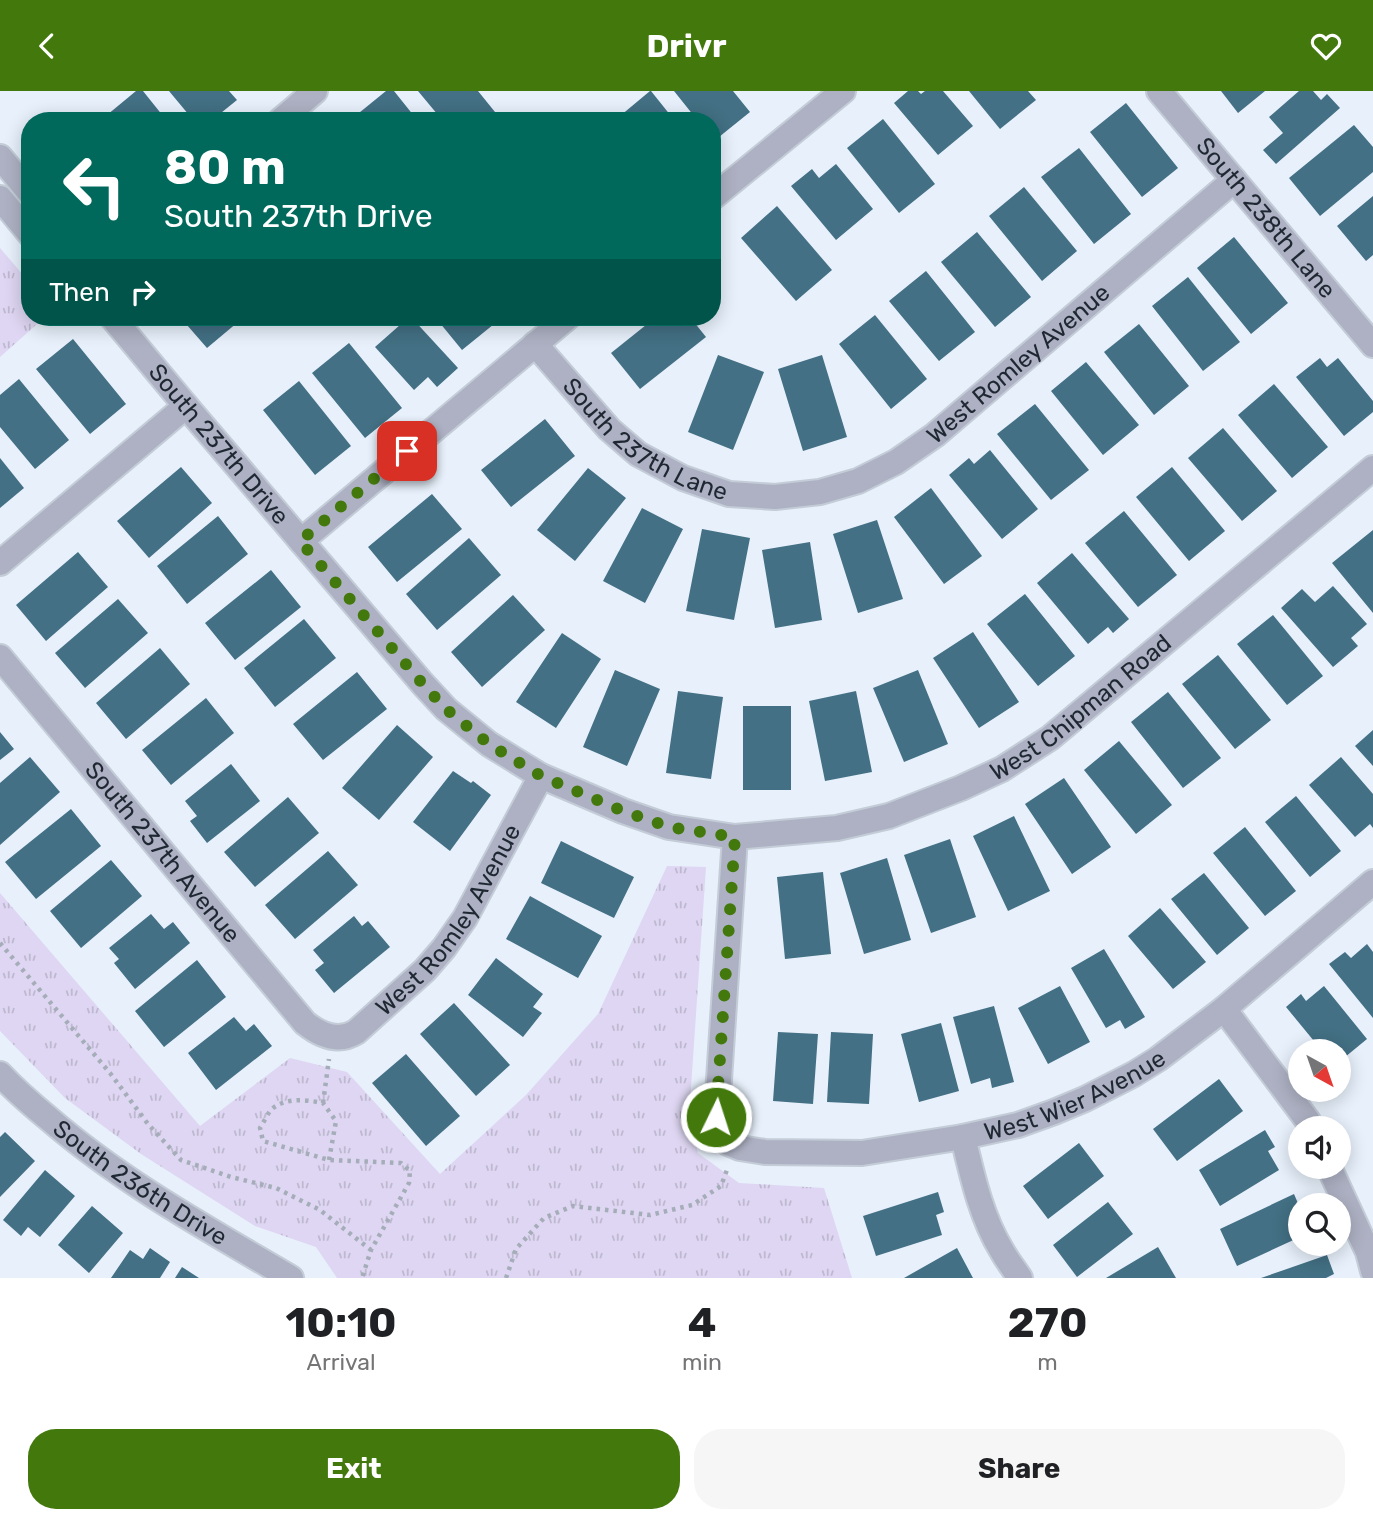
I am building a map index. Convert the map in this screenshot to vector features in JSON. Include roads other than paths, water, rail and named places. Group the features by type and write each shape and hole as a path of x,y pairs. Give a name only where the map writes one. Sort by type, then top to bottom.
{"street":[{"path":"291,112 316,91"},
{"path":"721,191 843,91"},
{"name":"South 238th Lane","path":"1159,91 1373,345"},
{"path":"0,157 21,182"},
{"name":"West Romley Avenue","path":"775,497 820,492 858,481 896,462 925,442 1234,180"},
{"path":"0,198 21,223"},
{"name":"South 237th Drive","path":"119,326 446,709 489,744 541,776 623,811 669,827 735,837"},
{"path":"300,541 557,326"},
{"name":"South 237th Lane","path":"535,344 609,429 638,454 683,478 729,494 775,497"},
{"path":"0,563 186,407"},
{"name":"West Chipman Road","path":"735,837 837,828 889,816 1002,769 1050,738 1373,468"},
{"name":"South 237th Avenue","path":"0,657 305,1023 332,1038"},
{"name":"West Romley Avenue","path":"332,1038 349,1036 356,1032 425,970 444,947 465,918 541,776"},
{"name":"West Wier Avenue","path":"735,837 716,1125 728,1141 765,1152 862,1153 963,1137 1018,1125 1085,1099 1158,1059 1224,1009 1373,882"},
{"path":"1224,1009 1304,1116"},
{"name":"South 236th Drive","path":"0,1074 75,1141 119,1174 171,1208 291,1278"},
{"path":"963,1137 988,1223 1000,1249 1020,1278"},
{"path":"1335,1179 1371,1258"}]}
